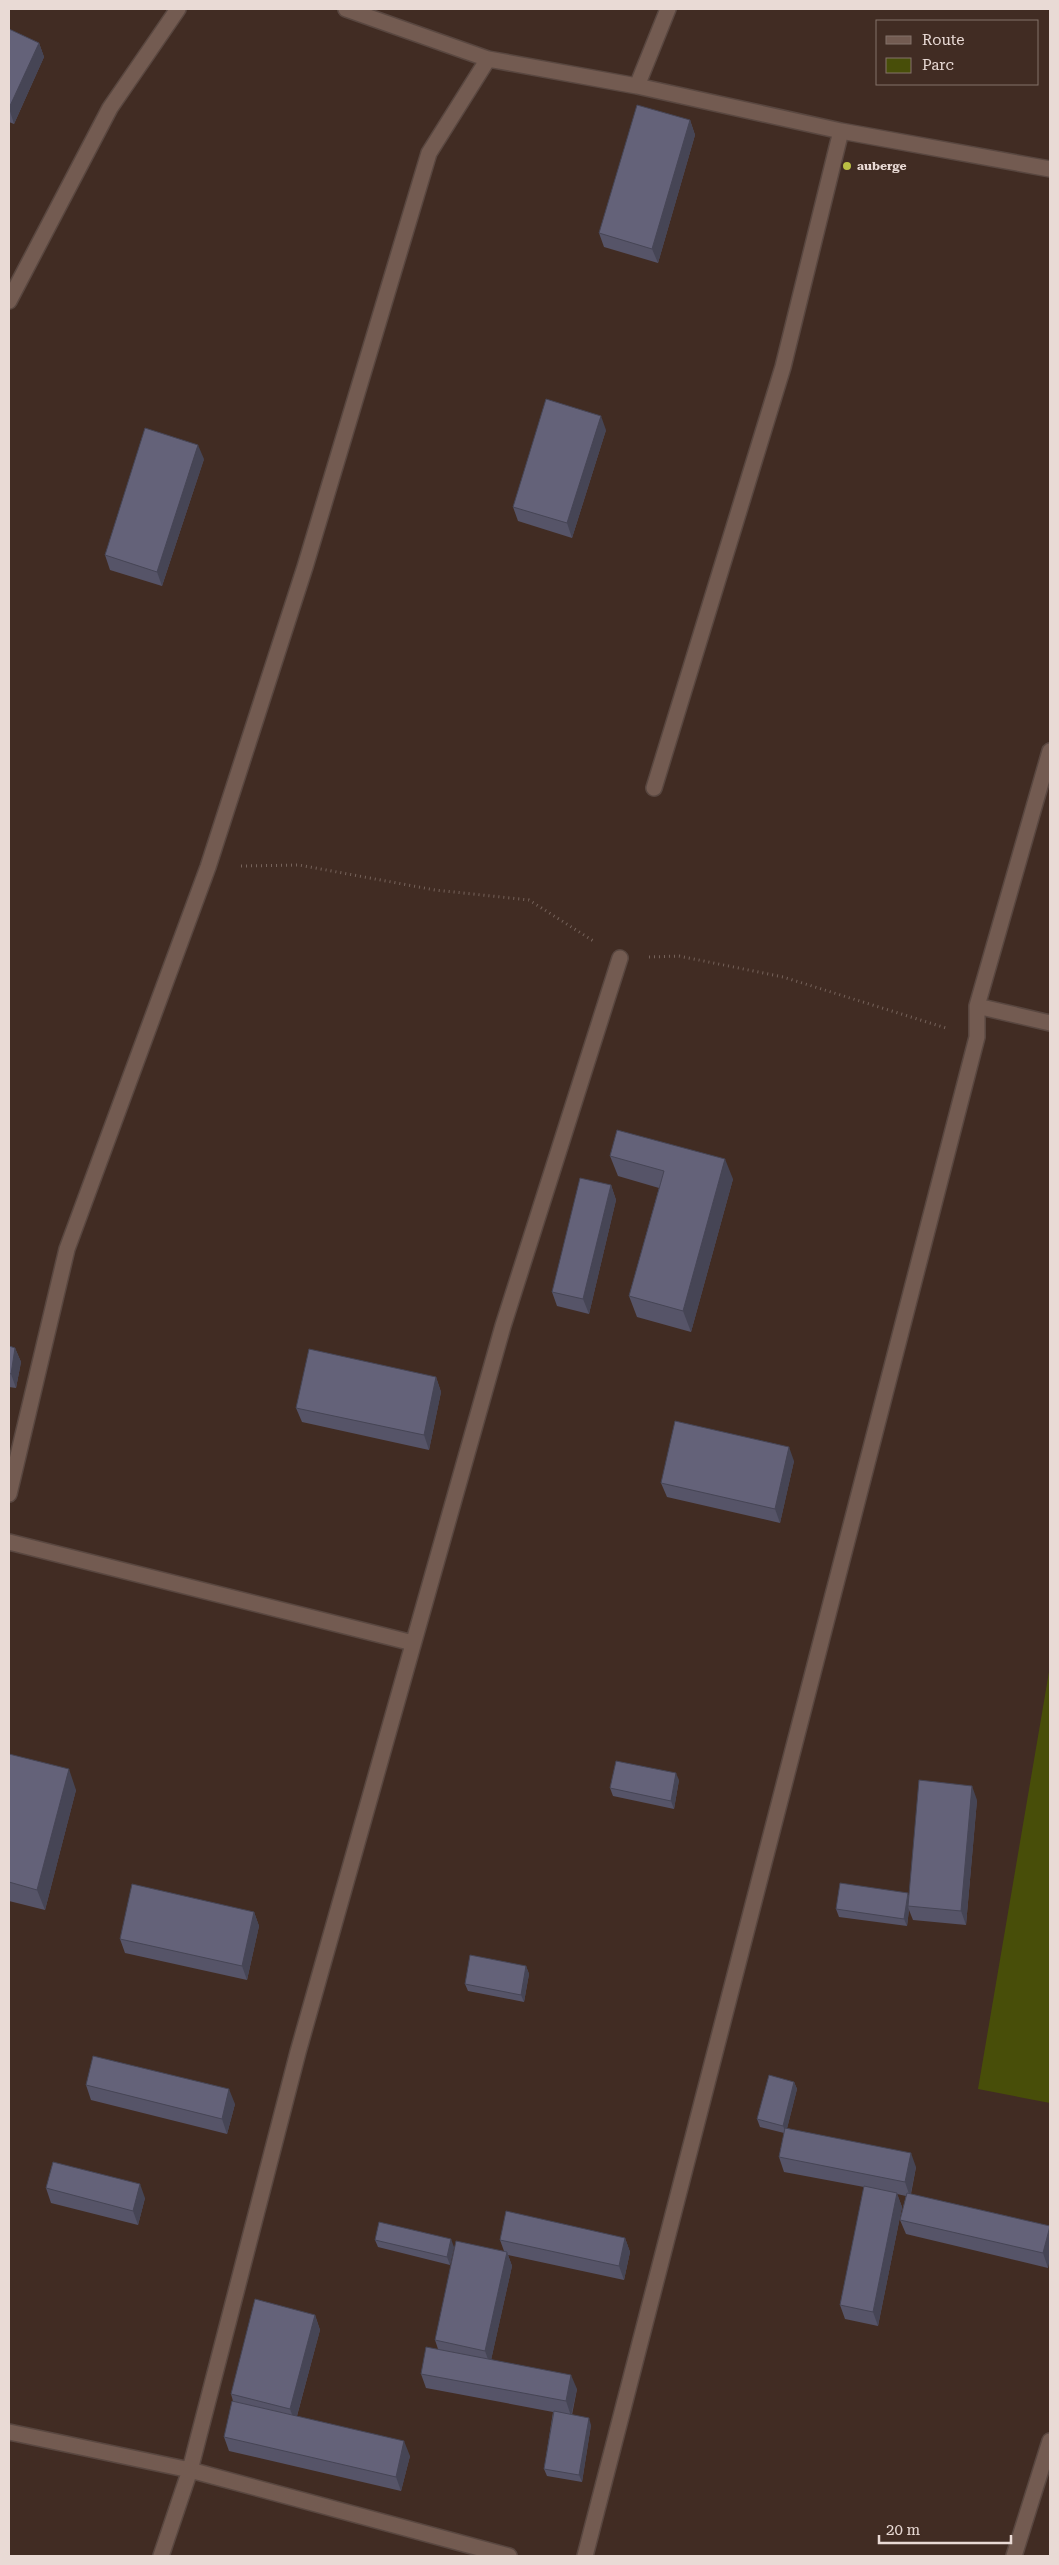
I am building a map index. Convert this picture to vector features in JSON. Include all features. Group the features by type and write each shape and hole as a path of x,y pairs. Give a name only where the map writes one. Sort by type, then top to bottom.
{"street":[{"path":"9,301 110,108 178,9"},
{"path":"346,9 488,59 637,86 841,131 1050,169"},
{"path":"637,86 668,9"},
{"path":"9,1494 67,1249 208,867 305,567 429,153 488,59"},
{"path":"654,788 783,368 841,131"},
{"path":"585,2556 977,1037 977,1006 1050,751"},
{"path":"161,2556 190,2470 298,2052 503,1326 620,958"},
{"path":"977,1006 1050,1024"},
{"path":"9,1542 413,1643"},
{"path":"9,2432 190,2470 509,2556"},
{"path":"1014,2556 1050,2442"}],"green space":[{"path":"1050,1666 1050,2103 978,2089"}],"building":[{"path":"9,29 39,43 9,108"},
{"path":"637,105 690,120 652,249 599,233"},
{"path":"546,399 601,416 567,523 513,507"},
{"path":"145,428 198,445 157,572 105,555"},
{"path":"617,1130 725,1159 683,1311 629,1296 664,1171 610,1156"},
{"path":"580,1178 611,1185 583,1299 552,1292"},
{"path":"9,1346 15,1348 11,1374 9,1373"},
{"path":"309,1349 436,1377 424,1435 296,1408"},
{"path":"675,1421 789,1447 775,1509 661,1483"},
{"path":"9,1754 69,1769 37,1890 9,1882"},
{"path":"616,1761 676,1773 671,1801 610,1788"},
{"path":"919,1780 972,1786 961,1911 908,1906"},
{"path":"840,1883 908,1893 904,1919 836,1909"},
{"path":"132,1884 254,1912 242,1966 120,1939"},
{"path":"470,1955 526,1966 521,1995 465,1984"},
{"path":"93,2056 229,2089 222,2119 86,2085"},
{"path":"769,2075 794,2082 783,2126 757,2119"},
{"path":"785,2128 911,2153 905,2182 779,2157"},
{"path":"53,2162 140,2184 133,2211 46,2188"},
{"path":"864,2186 897,2193 873,2312 840,2305"},
{"path":"907,2193 1050,2226 1043,2253 900,2220"},
{"path":"506,2211 625,2238 619,2266 500,2240"},
{"path":"379,2222 451,2239 447,2257 375,2240"},
{"path":"456,2241 507,2252 485,2351 435,2340"},
{"path":"255,2299 315,2315 290,2409 231,2394"},
{"path":"426,2347 571,2375 566,2401 421,2374"},
{"path":"232,2401 404,2441 396,2477 224,2437"},
{"path":"554,2411 589,2418 579,2475 544,2469"}],"place":[{"name":"auberge","path":"847,166"}]}
